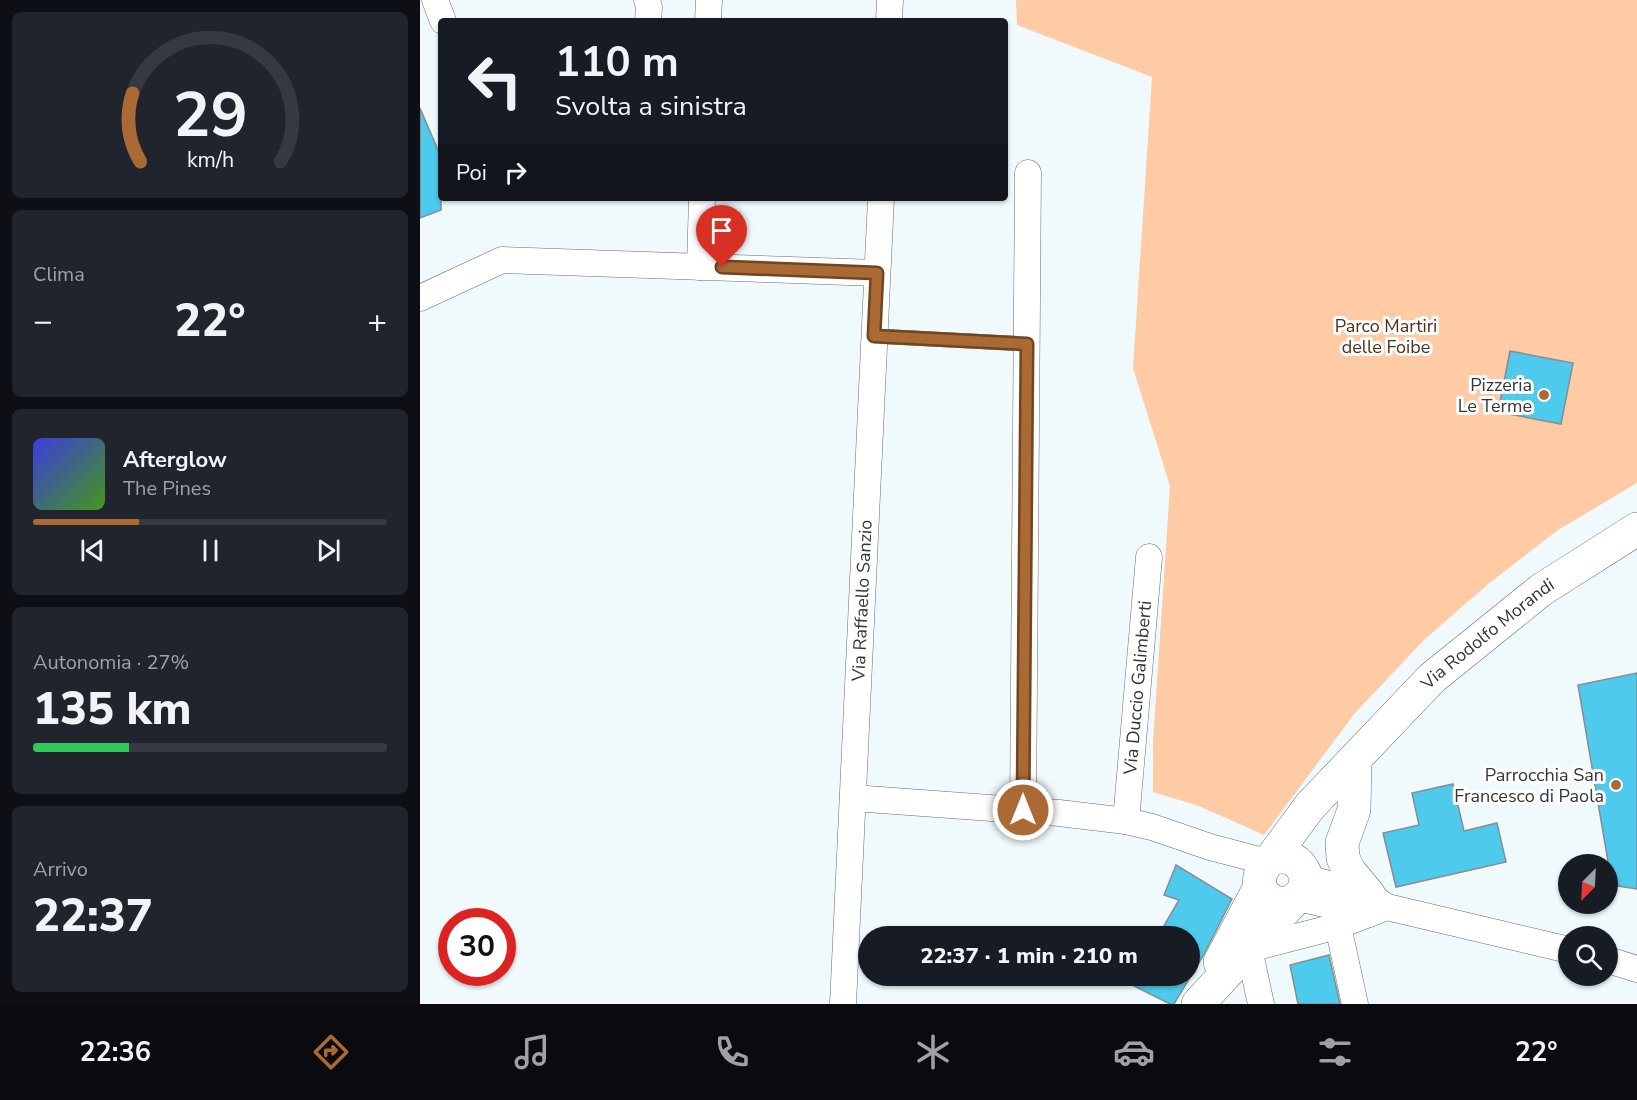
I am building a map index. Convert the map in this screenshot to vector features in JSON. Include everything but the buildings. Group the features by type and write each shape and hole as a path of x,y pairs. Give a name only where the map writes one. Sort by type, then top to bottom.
{"street":[{"path":"435,0 442,18"},
{"path":"647,0 648,18"},
{"path":"708,18 709,0"},
{"path":"889,18 890,0"},
{"path":"1023,810 1028,173"},
{"path":"700,267 702,201"},
{"name":"Via Raffaello Sanzio","path":"843,1004 880,201"},
{"path":"420,298 502,260 877,273"},
{"name":"Via Rodolfo Morandi","path":"1198,1004 1264,872 1310,806 1432,678 1541,590 1637,528"},
{"name":"Via Duccio Galimberti","path":"1126,821 1149,557"},
{"path":"1198,1004 1249,949 1300,887 1330,824 1355,760"},
{"path":"1355,760 1354,810 1342,843 1343,858 1349,871 1375,905"},
{"path":"853,798 1023,810 1126,821 1152,827 1210,848 1264,872"},
{"path":"1264,872 1287,856 1294,859 1300,887"},
{"path":"1264,872 1270,900 1277,903 1300,887 1558,947"},
{"path":"1249,949 1338,926 1375,905"},
{"path":"1338,926 1355,1004"},
{"path":"1249,949 1261,1004"},
{"path":"1618,963 1637,969"}],"lane":[{"path":"874,336 1027,344"}],"green space":[{"name":"Parco Martiri delle Foibe","path":"1016,0 1637,0 1637,483 1558,530 1487,585 1424,640 1355,713 1264,835 1199,806 1153,792 1153,742 1170,486 1133,368 1152,77 1017,25"}],"place":[{"name":"Pizzeria Le Terme","path":"1544,395"},
{"name":"Parrocchia San Francesco di Paola","path":"1616,785"}],"route":[{"path":"722,267 877,273 874,336 1027,344 1023,810"}]}
